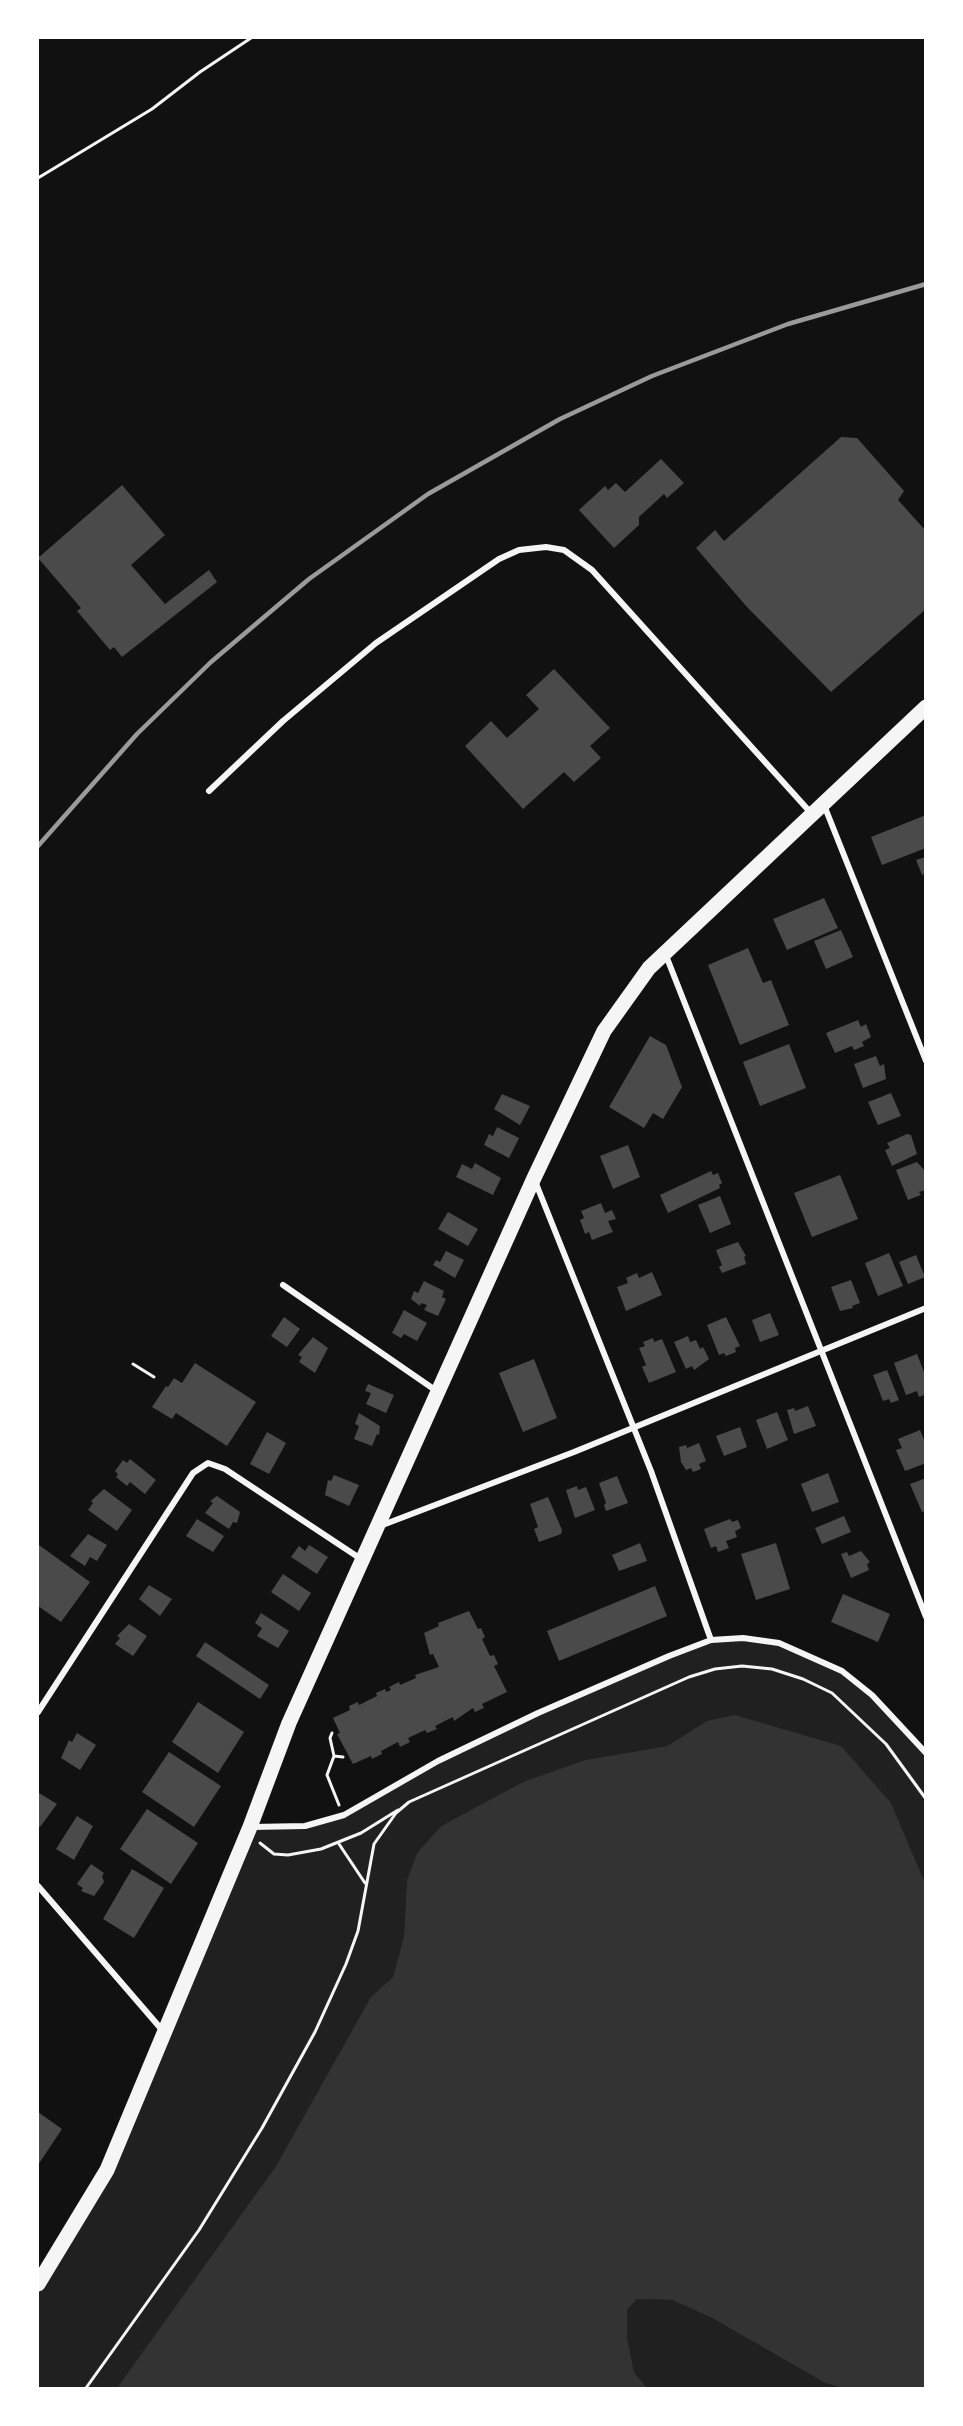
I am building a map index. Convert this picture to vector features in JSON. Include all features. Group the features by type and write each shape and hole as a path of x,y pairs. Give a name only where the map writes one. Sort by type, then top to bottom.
{"main road":[{"path":"38,2284 106,2170 166,2034 250,1827 289,1723 534,1179 604,1031 649,968 926,707"}],"street":[{"path":"209,791 283,721 376,643 499,559 519,550 546,548 564,550 592,570 811,813"},
{"path":"823,802 926,1061"},
{"path":"665,953 926,1617"},
{"path":"534,1179 633,1427 711,1640"},
{"path":"283,1285 438,1392"},
{"path":"377,1528 926,1308"},
{"path":"38,1712 193,1473 208,1463 225,1469 362,1559"},
{"path":"250,1827 305,1827 344,1815 438,1761 538,1713 711,1640 743,1638 779,1643 842,1671 872,1695 926,1753"},
{"path":"38,1886 166,2034"}],"path":[{"path":"38,178 152,109 200,72 251,38"},
{"path":"133,1364 154,1377"},
{"path":"250,1827 263,1847 273,1854 288,1855 339,1843 409,1802 689,1677 715,1669 742,1666 772,1669 803,1679 832,1693 886,1744 926,1799"},
{"path":"332,1733 330,1738 334,1756 327,1775 344,1815"},
{"path":"334,1756 343,1757"},
{"path":"86,2388 199,2230 262,2128 332,1999 358,1931 374,1844 396,1813 409,1802"},
{"path":"339,1843 366,1885"}],"shaded area":[{"path":"743,1638 779,1643 842,1671 872,1695 925,1753 925,1883 891,1803 707,1721 667,1746 585,1760 523,1782 441,1826 417,1853 407,1880 404,1936 393,1977 371,1998 276,2166 117,2388 38,2388 38,2284 107,2170 250,1827 305,1826 344,1815 438,1761 538,1713 711,1640"},
{"path":"735,1715 841,1746 891,1803 925,1883 925,2388 843,2388 825,2383 712,2318 672,2300 637,2299 627,2310 627,2337 634,2372 647,2388 117,2388 276,2166 371,1997 393,1977 404,1936 407,1880 417,1853 441,1826 523,1782 585,1760 667,1746 707,1721"},
{"path":"637,2299 672,2300 712,2318 825,2383 843,2388 647,2388 634,2372 627,2337 627,2310"}],"building":[{"path":"841,437 857,438 904,491 898,500 926,531 926,609 831,692 747,607 696,548 715,530 724,541"},
{"path":"661,459 684,483 667,498 664,494 639,517 639,525 614,548 579,510 605,486 608,490 616,483 625,492"},
{"path":"122,485 165,535 131,565 165,604 209,570 217,582 122,657 114,647 110,650 77,611 81,608 38,558"},
{"path":"554,669 610,728 590,746 601,758 574,782 564,772 523,809 465,746 491,721 507,738 539,709 526,695"},
{"path":"926,815 926,848 882,865 871,837"},
{"path":"926,857 926,873 922,875 916,860"},
{"path":"824,898 838,928 787,950 773,919"},
{"path":"841,930 853,957 826,969 814,941"},
{"path":"748,948 763,983 771,980 789,1025 740,1045 708,965"},
{"path":"858,1020 861,1027 866,1024 871,1037 862,1042 864,1046 854,1050 852,1046 835,1053 826,1033"},
{"path":"650,1036 666,1045 682,1087 663,1119 653,1113 644,1128 609,1107"},
{"path":"789,1044 806,1088 760,1106 743,1062"},
{"path":"876,1056 880,1066 884,1064 886,1079 863,1088 854,1064"},
{"path":"891,1093 901,1116 878,1125 868,1102"},
{"path":"502,1094 530,1106 520,1125 494,1109"},
{"path":"497,1127 519,1138 509,1158 484,1145 489,1134 493,1136"},
{"path":"907,1134 911,1135 917,1154 892,1166 885,1150 890,1148 887,1143"},
{"path":"628,1145 640,1177 613,1189 600,1156"},
{"path":"917,1162 926,1172 926,1190 919,1192 921,1195 908,1200 896,1170"},
{"path":"475,1163 501,1178 493,1195 456,1177 462,1164 472,1169"},
{"path":"711,1171 713,1175 718,1173 722,1183 719,1185 720,1188 668,1213 660,1195"},
{"path":"840,1175 858,1219 812,1237 794,1193"},
{"path":"720,1196 731,1224 710,1233 698,1205"},
{"path":"601,1203 605,1213 612,1210 616,1219 608,1221 613,1232 592,1240 589,1232 585,1234 580,1220 584,1218 581,1211"},
{"path":"448,1212 478,1229 468,1246 438,1229"},
{"path":"738,1242 746,1256 744,1257 746,1264 722,1273 719,1267 722,1265 716,1250"},
{"path":"446,1251 464,1260 455,1278 433,1265 436,1260 440,1262"},
{"path":"889,1253 903,1286 878,1296 865,1263"},
{"path":"916,1255 925,1277 908,1284 899,1262"},
{"path":"652,1272 662,1295 626,1311 617,1287 628,1283 626,1278 637,1273 639,1278"},
{"path":"851,1280 860,1303 852,1306 853,1308 840,1311 831,1287"},
{"path":"424,1281 444,1291 442,1297 446,1299 438,1316 424,1310 427,1305 421,1303 420,1306 411,1299 414,1291 418,1293"},
{"path":"404,1310 427,1323 417,1341 404,1334 401,1338 392,1333"},
{"path":"770,1313 779,1335 760,1342 752,1320"},
{"path":"284,1317 300,1329 287,1347 271,1336"},
{"path":"726,1317 740,1346 735,1348 736,1352 726,1356 724,1353 719,1355 707,1325"},
{"path":"688,1336 690,1342 696,1340 700,1349 703,1347 709,1359 694,1370 692,1366 686,1369 674,1342"},
{"path":"313,1337 328,1348 315,1373 299,1362 302,1357 298,1355"},
{"path":"653,1338 654,1342 662,1339 676,1372 649,1383 642,1367 646,1365 639,1348 645,1346 643,1342"},
{"path":"917,1354 926,1377 926,1394 919,1397 917,1391 906,1395 894,1363"},
{"path":"534,1359 557,1418 523,1432 499,1373"},
{"path":"195,1363 256,1402 227,1446 176,1413 172,1419 152,1407 174,1378 182,1383"},
{"path":"887,1370 899,1400 891,1403 889,1399 883,1401 873,1375"},
{"path":"368,1384 394,1395 386,1413 366,1404 371,1393 365,1391"},
{"path":"808,1406 816,1426 794,1434 787,1410 794,1408 795,1411"},
{"path":"777,1412 788,1440 767,1449 756,1420"},
{"path":"359,1413 380,1426 379,1435 377,1434 372,1446 354,1439 359,1426 355,1424"},
{"path":"740,1427 747,1447 724,1456 716,1436"},
{"path":"920,1430 926,1445 926,1463 905,1471 896,1450 902,1448 898,1439"},
{"path":"267,1432 286,1443 269,1474 250,1464"},
{"path":"699,1443 706,1461 699,1464 701,1469 693,1472 691,1468 686,1470 681,1462 679,1447 686,1445 687,1448"},
{"path":"130,1459 156,1480 145,1494 130,1482 127,1486 116,1477 118,1474 115,1471 123,1460 127,1463"},
{"path":"828,1473 839,1502 812,1512 801,1484"},
{"path":"334,1475 359,1485 349,1506 325,1495 328,1480 331,1481"},
{"path":"617,1476 628,1503 606,1511 604,1505 606,1503 599,1483"},
{"path":"926,1478 926,1511 922,1512 910,1484"},
{"path":"577,1486 578,1490 586,1487 595,1510 575,1518 566,1490"},
{"path":"104,1489 132,1510 117,1531 88,1510 93,1503 91,1501"},
{"path":"217,1496 240,1512 237,1523 233,1522 229,1529 205,1513 213,1503 210,1501"},
{"path":"548,1497 562,1530 561,1534 539,1542 534,1529 538,1527 530,1504"},
{"path":"844,1516 851,1532 822,1544 815,1528"},
{"path":"197,1519 224,1536 213,1552 186,1536"},
{"path":"730,1519 732,1522 738,1520 741,1528 735,1531 737,1537 726,1541 729,1548 718,1552 716,1546 711,1548 704,1529"},
{"path":"88,1534 107,1545 97,1561 90,1557 85,1566 70,1556"},
{"path":"640,1543 647,1561 619,1571 612,1555"},
{"path":"776,1543 790,1589 756,1600 741,1554"},
{"path":"39,1545 90,1582 61,1622 38,1606"},
{"path":"309,1545 328,1557 317,1574 291,1557 299,1546 305,1551"},
{"path":"861,1551 870,1562 867,1564 869,1570 851,1578 841,1554 847,1552 849,1556"},
{"path":"283,1574 311,1593 299,1611 271,1592"},
{"path":"149,1585 172,1599 160,1616 139,1599"},
{"path":"655,1586 667,1616 559,1661 547,1631"},
{"path":"843,1594 890,1614 878,1642 831,1622"},
{"path":"469,1611 478,1629 481,1628 485,1637 482,1639 490,1656 494,1655 498,1664 494,1666 507,1692 482,1704 484,1708 475,1712 473,1708 454,1721 453,1717 435,1726 437,1729 427,1733 425,1730 408,1738 410,1742 400,1747 398,1742 372,1759 371,1756 353,1764 337,1734 340,1733 333,1718 350,1710 349,1706 358,1702 359,1705 377,1696 376,1693 385,1689 386,1692 391,1690 389,1687 399,1682 400,1685 416,1678 415,1675 439,1667 433,1654 430,1655 424,1633 439,1626 438,1623"},
{"path":"261,1613 289,1631 278,1648 257,1636 262,1628 255,1623"},
{"path":"129,1624 147,1636 133,1656 115,1644 120,1638 117,1636"},
{"path":"205,1642 269,1685 260,1699 196,1656"},
{"path":"198,1702 244,1732 218,1773 172,1742"},
{"path":"77,1733 96,1745 80,1770 61,1758 69,1740 72,1742"},
{"path":"169,1752 221,1786 194,1827 142,1792"},
{"path":"39,1793 57,1804 40,1827 38,1826"},
{"path":"147,1809 198,1843 171,1884 120,1849"},
{"path":"77,1816 93,1826 74,1860 56,1849"},
{"path":"91,1864 104,1873 102,1876 104,1882 94,1896 81,1891 83,1888 77,1884"},
{"path":"132,1869 164,1888 134,1938 103,1919"},
{"path":"38,2112 62,2129 38,2165"}],"railway":[{"path":"38,846 137,734 211,662 309,579 428,494 560,419 652,376 788,324 926,284"}]}
